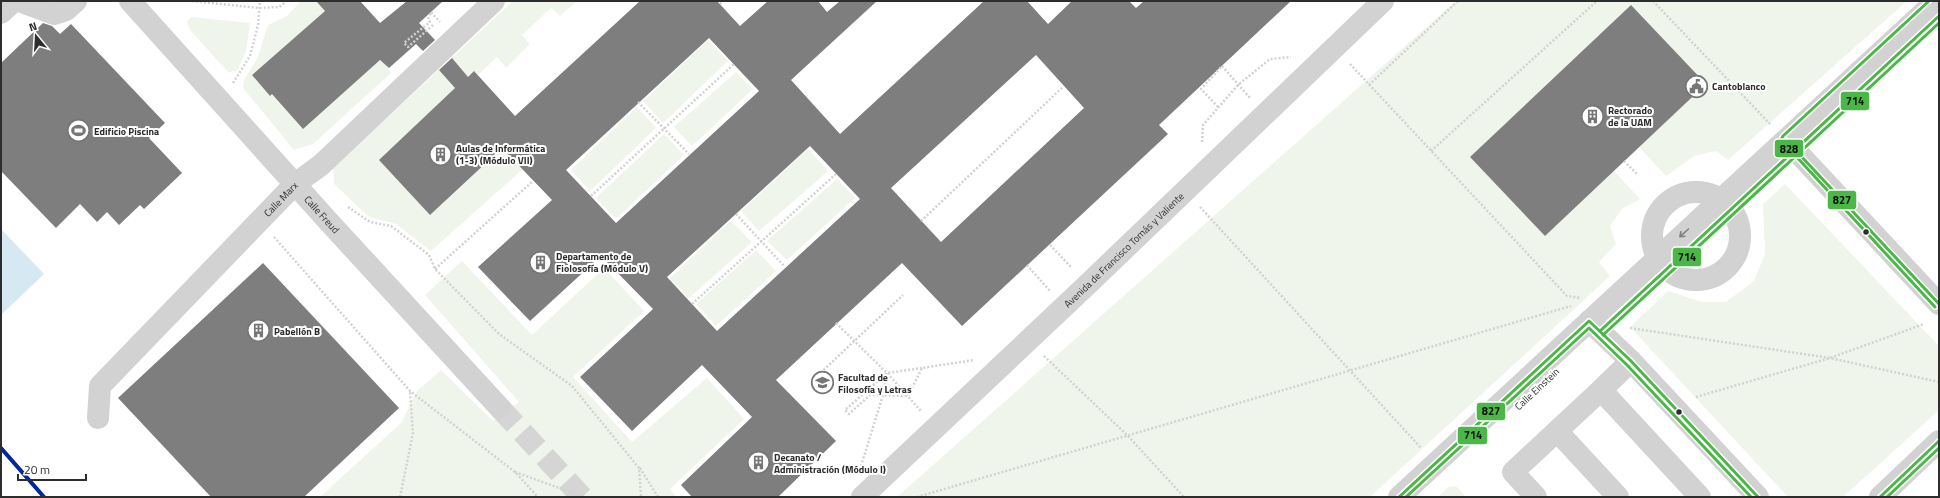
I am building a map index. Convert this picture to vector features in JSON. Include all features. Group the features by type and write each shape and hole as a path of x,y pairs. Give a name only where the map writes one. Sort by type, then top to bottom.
{"street":[{"path":"1,13 14,1"},
{"path":"19,1 54,14 66,10 76,1"},
{"name":"Calle Marx","path":"98,418 100,386 296,184 321,165 494,1"},
{"name":"Avenida de Francisco Tomás y Valiente","path":"862,497 1087,285 1383,1"},
{"name":"Calle Einstein","path":"1422,497 1595,326 1662,263 1726,204 1778,164 1786,140 1936,1"},
{"name":"Calle Freud","path":"134,3 500,408"},
{"name":"Calle Einstein","path":"1786,140 1939,16"},
{"path":"1786,140 1939,304"},
{"path":"1696,192 1709,194 1726,204 1738,220 1740,239 1735,258 1727,268 1710,278 1690,280 1677,277 1662,263 1652,245 1653,226 1662,208 1671,199 1683,194 1696,192"},
{"path":"1595,326 1758,497"},
{"name":"Calle Einstein","path":"1399,497 1595,326"},
{"path":"1536,497 1513,472 1630,361"},
{"path":"1601,390 1700,497"},
{"path":"1557,431 1618,497"},
{"path":"1880,497 1939,441"}],"path":[{"path":"192,1 259,8 279,7 287,1"},
{"path":"232,85 250,56 258,25 260,1"},
{"path":"720,4 724,1"},
{"path":"1369,85 1458,1"},
{"path":"1431,151 1597,1"},
{"path":"1653,1 1786,140"},
{"path":"438,28 434,24 408,47 404,44 430,22 428,19 431,12 444,26"},
{"path":"1335,48 1567,296 1586,300"},
{"path":"1202,175 1202,125 1238,85 1270,59 1292,57"},
{"path":"590,196 734,64"},
{"path":"1218,107 1201,88 1222,66 1238,85"},
{"path":"921,220 1064,86"},
{"path":"638,102 689,154"},
{"path":"1624,161 1637,174"},
{"path":"692,304 836,174"},
{"path":"435,269 533,181"},
{"path":"1185,191 1421,449"},
{"path":"346,206 370,222 391,226 429,255 435,269 499,334 572,386 640,468 658,497"},
{"path":"736,214 784,267"},
{"path":"270,233 410,390 515,472 538,497"},
{"path":"1050,245 1087,285"},
{"path":"1027,265 1063,306"},
{"path":"812,381 903,295"},
{"path":"918,497 1573,306"},
{"path":"836,323 908,396 936,428"},
{"path":"1689,399 1830,358 1924,324"},
{"path":"1629,328 1830,358 1939,382"},
{"path":"1028,340 1128,436 1184,497"},
{"path":"908,396 870,396 848,414 845,410 886,373 982,358 996,370"},
{"path":"908,396 922,368"},
{"path":"860,467 883,396 886,373"},
{"path":"400,497 413,433 410,390"},
{"path":"640,468 641,497"},
{"path":"515,472 584,497"}],"shaded area":[{"path":"301,1 316,1 325,11 252,75 270,96 290,79 304,95 287,111 302,128 380,60 389,68 391,73 313,144 294,150 243,88 244,80 258,57 268,25 287,16"},
{"path":"513,1 577,1 560,16 551,8 522,35 530,44 506,68 497,57 478,75 474,71 432,180 414,198 430,215 502,148 523,169 431,251 396,224 369,217 334,184 333,168"},
{"path":"1456,1 1907,1 1728,160 1716,151 1694,156 1666,176 1639,147 1631,5 1470,157 1545,236 1614,171 1640,199 1622,209 1610,226 1616,244 1599,262 1610,276 1370,497 897,497"},
{"path":"191,17 250,23 246,52 237,71 228,72 190,30 187,22"},
{"path":"708,40 728,61 663,123 643,101"},
{"path":"736,72 753,89 692,146 674,127"},
{"path":"637,107 656,128 590,191 571,170"},
{"path":"664,134 684,155 616,219 596,198"},
{"path":"808,149 828,171 759,231 741,211"},
{"path":"837,179 855,198 787,260 767,241"},
{"path":"1785,184 1939,346 1939,410 1843,497 1788,497 1630,327 1668,291 1702,302 1726,302 1754,281 1765,254 1763,204"},
{"path":"731,221 752,242 689,298 670,278"},
{"path":"1,229 44,274 1,315"},
{"path":"756,250 776,271 716,326 696,304"},
{"path":"462,261 532,335 604,268 644,311 573,377 632,442 707,378 744,419 670,489 676,497 320,497 402,422 416,392 441,370 493,421 519,402 425,295"},
{"path":"1456,486 1466,497 1438,497 1448,487"}],"building":[{"path":"316,1 360,1 380,23 407,1 443,1 419,23 435,40 423,51 416,44 389,68 380,60 303,129 272,94 270,96 252,75 325,11"},
{"path":"640,1 717,1 740,26 768,1 818,1 827,12 840,1 877,1 791,80 840,134 984,1 1027,1 1048,24 1072,1 1129,1 1136,8 1144,1 1291,1 1159,125 1168,134 962,326 902,263 776,380 836,441 778,497 692,497 681,485 752,417 702,365 632,431 580,377 653,309 601,256 530,321 478,267 552,200 502,148 430,215 379,160 455,88 439,70 452,58 468,77 474,71 515,116","holes":["709,38 759,91 616,223 566,170","1036,55 1084,108 941,242 891,188","810,146 860,199 717,331 667,277"]},
{"name":"Rectorado de la UAM","path":"1631,5 1706,84 1545,236 1470,157"},
{"name":"Edificio Piscina","path":"43,23 52,26 60,34 71,24 165,123 149,138 182,173 144,209 140,205 119,225 107,212 97,222 80,204 56,228 1,171 1,63"},
{"name":"Pabellón B","path":"263,263 399,408 304,497 211,497 118,398"}],"tunnel":[{"path":"500,408 582,497"}],"transit line":[{"name":"828","path":"1929,1 1783,136 1781,140 1935,307"},
{"name":"827","path":"1600,331 1939,16"},
{"name":"714","path":"1603,335 1939,23"},
{"name":"827","path":"1786,140 1939,304"},
{"name":"827","path":"1399,497 1589,321 1631,361 1758,497"},
{"name":"714","path":"1406,497 1589,328 1627,365 1751,497"},
{"name":"827","path":"1880,497 1939,441"},
{"path":"1,448 44,497"},
{"name":"714","path":"1887,497 1939,448"}],"place":[{"name":"Cantoblanco","path":"1697,86"},
{"name":"Rectorado de la UAM","path":"1593,116"},
{"name":"Edificio Piscina","path":"79,131"},
{"name":"Aulas de Informática (1-3) (Módulo VII)","path":"440,154"},
{"name":"Departamento de Fiolosofía (Módulo V)","path":"540,262"},
{"name":"Pabellón B","path":"258,331"},
{"name":"Facultad de Filosofía y Letras","path":"822,383"},
{"name":"Decanato / Administración (Módulo I)","path":"759,463"}]}
